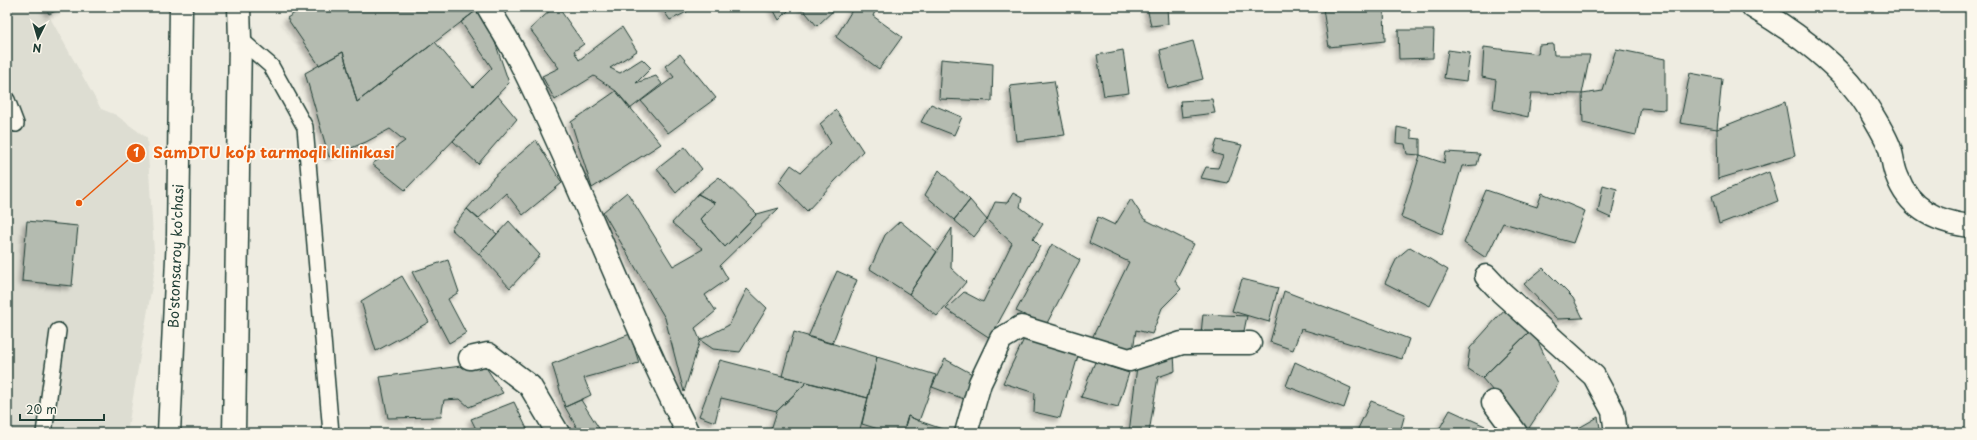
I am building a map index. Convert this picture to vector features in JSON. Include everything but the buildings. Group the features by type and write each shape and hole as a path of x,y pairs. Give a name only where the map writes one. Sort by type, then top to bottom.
{"street":[{"name":"Bo'stonsaroy ko'chasi","path":"169,433 178,237 181,7"},
{"path":"234,433 240,39 238,7"},
{"path":"488,7 524,69 591,216 663,384 688,433"},
{"path":"1753,7 1822,55 1859,94 1890,148 1896,176 1906,195 1922,211 1956,224 1970,226"},
{"path":"1486,276 1594,376 1613,411 1616,433"},
{"path":"966,433 980,383 1001,339 1021,327 1129,360 1182,343 1250,344"},
{"path":"470,358 488,354 530,386 558,433"},
{"path":"1493,402 1516,433"}],"lane":[{"path":"240,39 271,66 306,127 331,433"},
{"path":"7,100 16,124"},
{"path":"44,433 58,331"}],"shaded area":[{"path":"7,7 44,7 101,109 116,115 147,138 155,268 127,433 7,433"}],"place":[{"name":"SamDTU ko‘p tarmoqli klinikasi","path":"79,203"}]}
